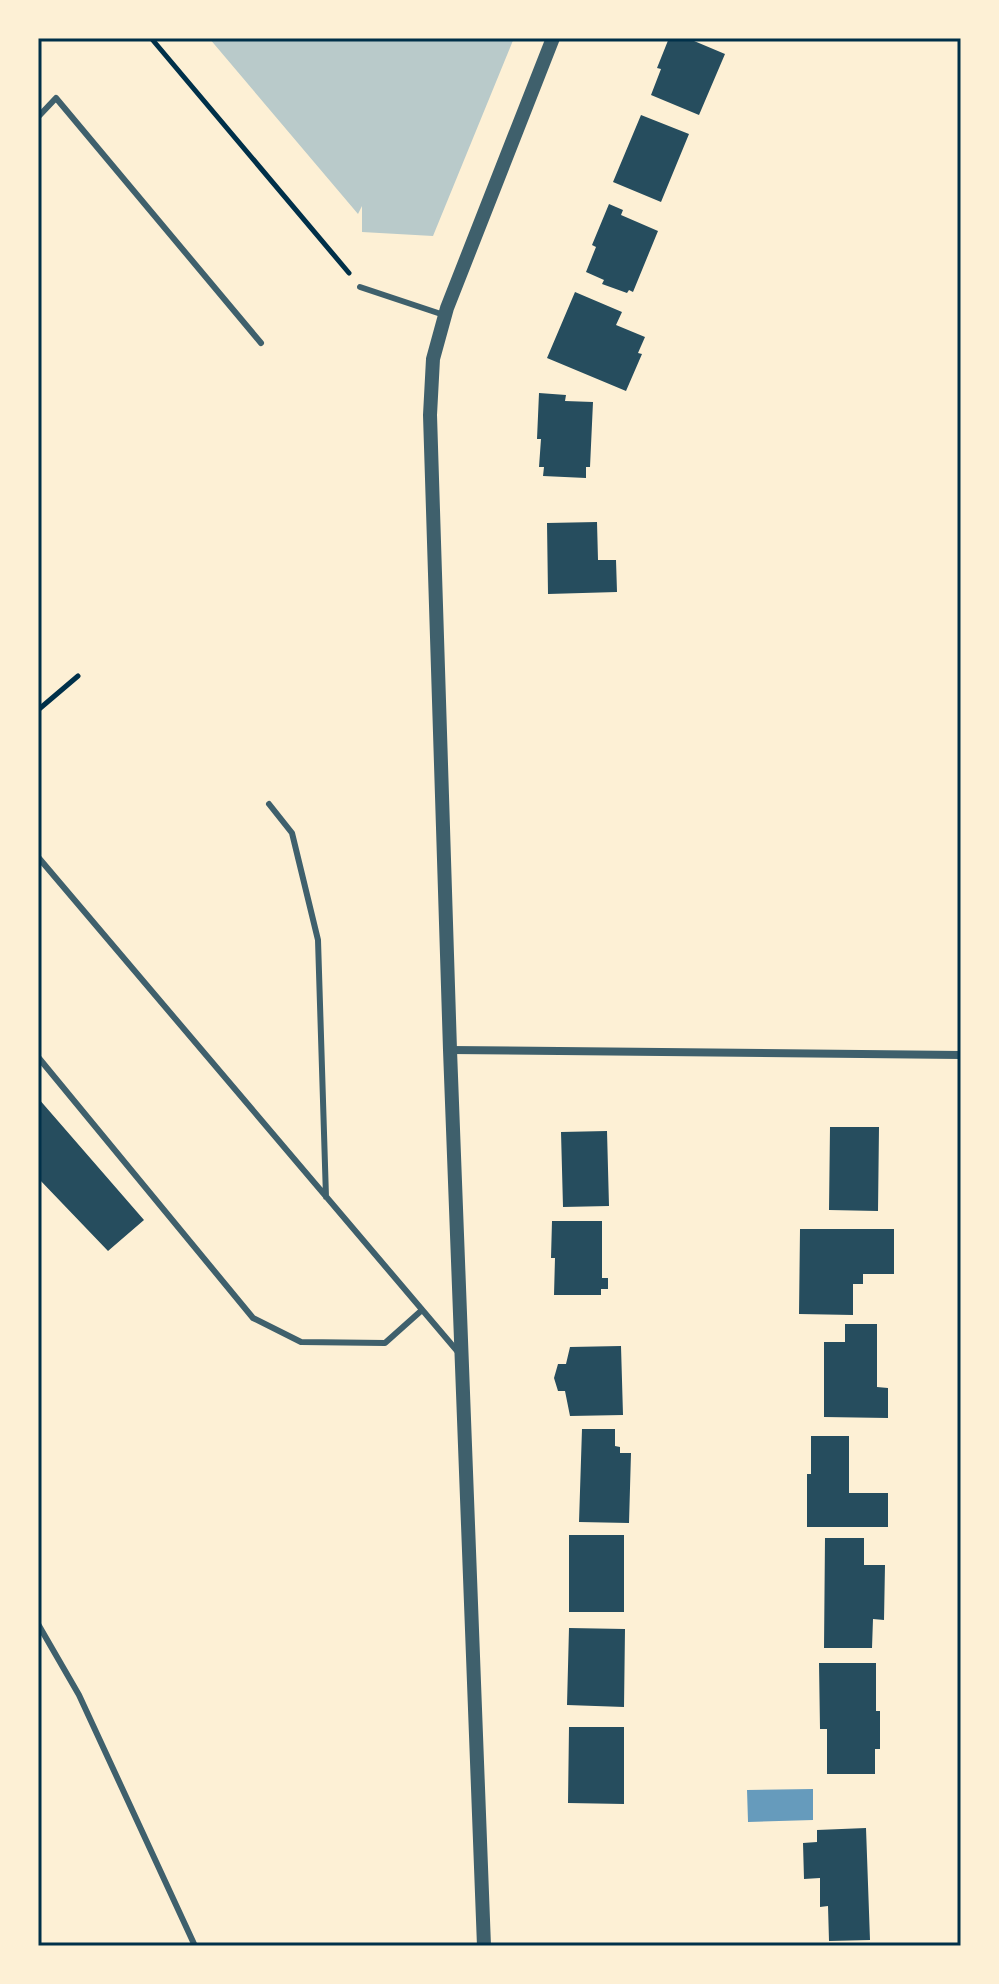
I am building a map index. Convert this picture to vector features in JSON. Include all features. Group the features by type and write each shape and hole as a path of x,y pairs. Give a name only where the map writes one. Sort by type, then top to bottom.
{"street":[{"path":"484,1946 430,415 433,359 445,316 553,38"},
{"path":"450,1050 961,1055"}],"lane":[{"path":"38,117 56,98 261,343"},
{"path":"360,287 445,316"},
{"path":"269,804 292,833 318,940 326,1197"},
{"path":"38,857 461,1356"},
{"path":"38,1057 253,1318 301,1342 385,1343 422,1310"},
{"path":"38,1624 79,1695 195,1946"}],"path":[{"path":"151,38 360,287"},
{"path":"38,710 78,676"}],"shaded area":[{"path":"209,38 514,38 433,236 362,232 362,206 358,214"}],"water":[{"path":"813,1789 813,1820 748,1822 747,1790"}],"building":[{"path":"669,38 687,38 725,54 699,115 651,95 661,69 657,68"},
{"path":"641,115 689,134 661,202 613,182"},
{"path":"609,204 623,210 621,215 658,231 633,292 629,290 627,293 602,284 604,280 586,272 596,247 592,245"},
{"path":"575,292 622,312 616,325 645,337 638,353 642,354 626,391 547,358"},
{"path":"539,393 566,395 565,401 593,402 590,467 586,467 586,478 543,476 544,467 539,467 541,439 537,439"},
{"path":"597,522 598,560 616,560 617,592 548,594 547,523"},
{"path":"38,1098 144,1220 108,1251 38,1178"},
{"path":"830,1127 879,1127 878,1211 829,1210"},
{"path":"607,1131 609,1206 563,1207 561,1132"},
{"path":"552,1221 602,1221 602,1278 608,1278 608,1289 601,1289 601,1295 554,1295"},
{"path":"800,1229 894,1229 894,1274 863,1274 863,1284 853,1284 853,1315 799,1314"},
{"path":"845,1324 877,1324 877,1387 888,1388 888,1418 824,1417 824,1342 845,1342"},
{"path":"621,1346 623,1415 570,1416 565,1391 558,1391 554,1378 558,1364 566,1364 570,1347"},
{"path":"582,1429 615,1429 615,1446 620,1447 620,1453 631,1453 629,1523 579,1522"},
{"path":"811,1436 849,1436 849,1493 888,1493 888,1527 807,1527"},
{"path":"569,1535 624,1535 624,1612 569,1612"},
{"path":"825,1538 864,1538 864,1565 885,1565 884,1620 873,1619 872,1648 824,1648"},
{"path":"569,1628 625,1629 624,1707 567,1705"},
{"path":"819,1663 876,1663 880,1749 875,1749 875,1774 827,1774 827,1729 820,1729"},
{"path":"569,1727 624,1727 624,1804 568,1803"},
{"path":"866,1828 870,1940 829,1941 828,1906 820,1907 820,1878 804,1879 803,1843 817,1842 817,1830"}]}
